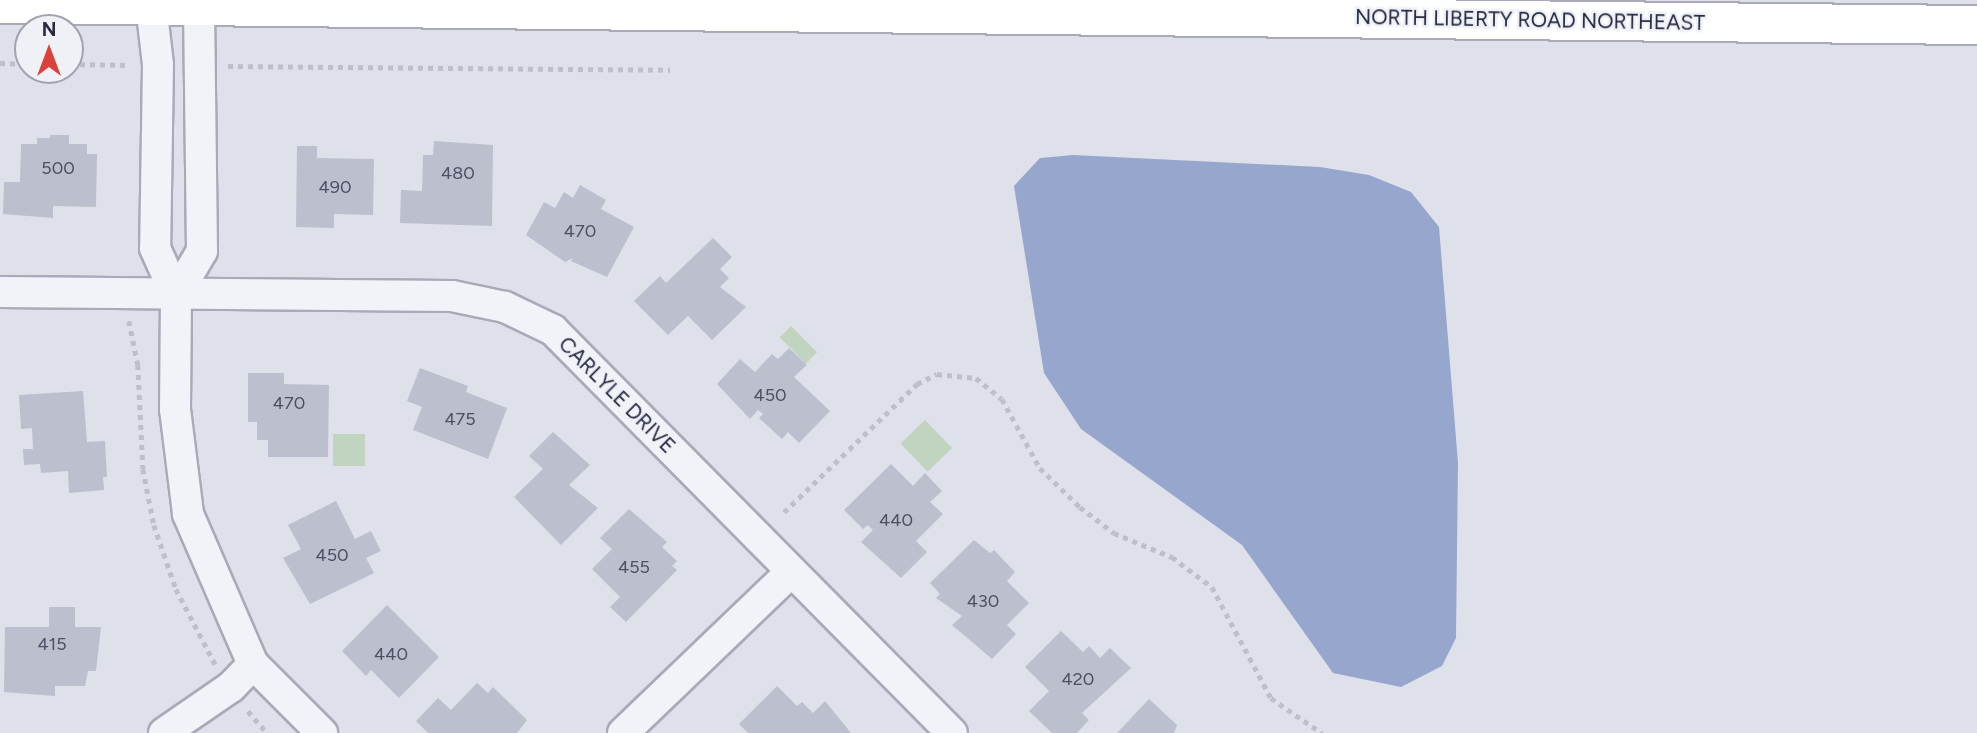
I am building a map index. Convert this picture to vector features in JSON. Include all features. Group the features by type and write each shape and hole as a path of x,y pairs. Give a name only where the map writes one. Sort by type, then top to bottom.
{"street":[{"name":"NORTH LIBERTY ROAD NORTHEAST","path":"0,4 1977,26"},
{"path":"151,5 159,65 155,248 176,295 175,409 188,513 253,664 322,733"},
{"path":"176,295 202,251 199,6"},
{"name":"CARLYLE DRIVE","path":"0,292 452,296 505,307 552,330 951,733"},
{"path":"623,733 791,572"},
{"path":"164,733 231,688 253,664"}],"path":[{"path":"84,64 159,65"},
{"path":"200,66 670,69"},
{"path":"784,512 916,384 937,374 976,378 1002,399 1040,468 1072,500 1114,533 1172,556 1213,587 1271,698 1322,733"}],"green space":[{"path":"791,326 817,352 806,363 780,337"},
{"path":"925,420 952,448 928,472 901,444"},
{"path":"333,434 365,434 365,466 333,466"}],"water":[{"path":"1073,155 1320,167 1369,175 1411,192 1439,227 1458,463 1456,638 1442,666 1401,687 1333,673 1242,545 1081,429 1044,373 1014,186 1040,158"}],"building":[{"path":"50,135 69,135 69,144 87,144 87,154 97,154 96,207 53,206 53,218 3,214 4,182 20,182 21,144 37,144 37,138 50,138"},
{"path":"434,141 493,145 492,226 400,223 401,190 422,191 423,155 433,155"},
{"path":"297,146 317,146 317,158 374,159 373,215 334,214 334,228 296,227"},
{"path":"580,185 606,200 601,209 634,227 607,277 571,261 573,258 565,262 526,235 544,202 555,208 564,192 573,198"},
{"path":"713,238 732,257 720,269 729,278 720,287 746,307 712,340 688,316 668,335 634,301 660,276 666,283"},
{"path":"789,348 807,365 794,377 830,411 799,443 788,432 782,439 759,418 763,414 758,410 750,419 717,384 740,359 755,372 772,354 778,359"},
{"path":"420,368 468,386 466,392 507,408 488,459 413,430 422,407 407,401"},
{"path":"248,373 284,373 284,384 329,385 328,457 268,457 268,440 257,440 257,422 248,422"},
{"path":"83,391 87,442 105,441 107,477 103,477 104,490 69,493 68,471 41,473 40,464 24,465 23,449 33,449 32,428 21,429 19,395"},
{"path":"553,432 590,465 569,485 598,508 561,545 514,497 543,469 529,456"},
{"path":"891,464 913,486 925,473 942,491 930,502 943,514 916,541 927,552 901,578 861,542 873,530 868,525 863,529 844,510"},
{"path":"336,501 355,539 371,531 381,551 366,558 374,573 310,604 283,558 301,549 288,525"},
{"path":"629,509 667,542 662,547 677,561 672,566 677,570 626,622 610,607 620,597 592,569 612,549 600,538"},
{"path":"974,540 990,553 994,550 1015,572 1007,581 1029,603 1007,625 1016,634 992,659 952,625 962,616 936,598 940,594 930,583"},
{"path":"387,605 439,657 399,698 371,670 366,676 342,651"},
{"path":"49,607 75,607 75,627 101,627 96,671 88,671 85,686 55,686 55,696 4,692 5,627 49,627"},
{"path":"1061,631 1083,652 1089,646 1100,658 1110,648 1131,668 1082,713 1089,720 1077,733 1052,733 1029,711 1049,691 1025,667"},
{"path":"477,683 488,693 493,687 527,720 517,733 428,733 416,721 438,698 451,710"},
{"path":"777,686 797,706 802,702 813,713 825,701 851,733 748,733 739,724"},
{"path":"1149,699 1177,725 1174,733 1117,733"}]}
